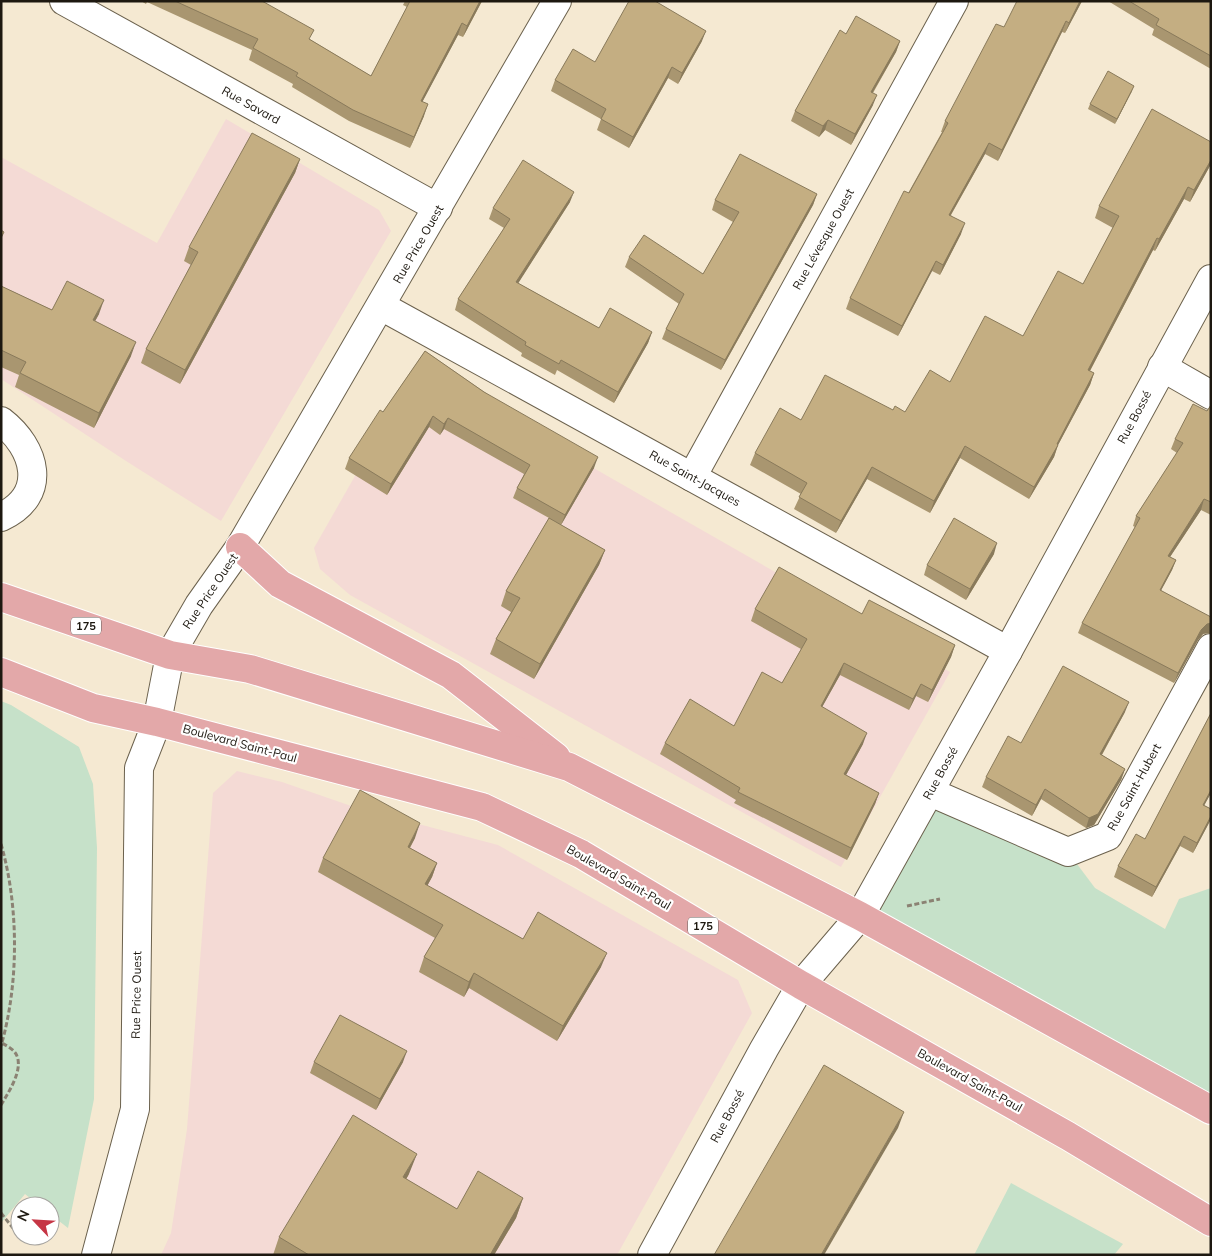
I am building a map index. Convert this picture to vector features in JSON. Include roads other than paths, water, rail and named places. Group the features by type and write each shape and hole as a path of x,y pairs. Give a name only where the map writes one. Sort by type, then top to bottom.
{"main road":[{"path":"240,547 280,584 451,675 569,767"},
{"name":"175","path":"1,597 170,655 250,669 569,767 860,916 1211,1110"},
{"name":"Boulevard Saint-Paul","path":"1,672 92,708 157,722 482,807 582,854 801,985 1068,1136 1211,1222"}],"street":[{"name":"Rue Savard","path":"64,1 438,208"},
{"name":"Rue Price Ouest","path":"96,1255 135,1109 139,768 157,722 170,655 198,605 240,547 382,306 557,1"},
{"name":"Rue Lévesque Ouest","path":"692,477 954,1"},
{"name":"Rue Bossé","path":"652,1255 801,985 860,916 1008,651 1211,279"},
{"name":"Rue Saint-Jacques","path":"382,306 1008,651"},
{"path":"1162,366 1211,395"},
{"path":"1,421 19,438 27,451 33,466 33,474 30,490 20,504 1,517"},
{"name":"Rue Saint-Hubert","path":"930,792 1068,852 1108,836 1211,648"}]}
